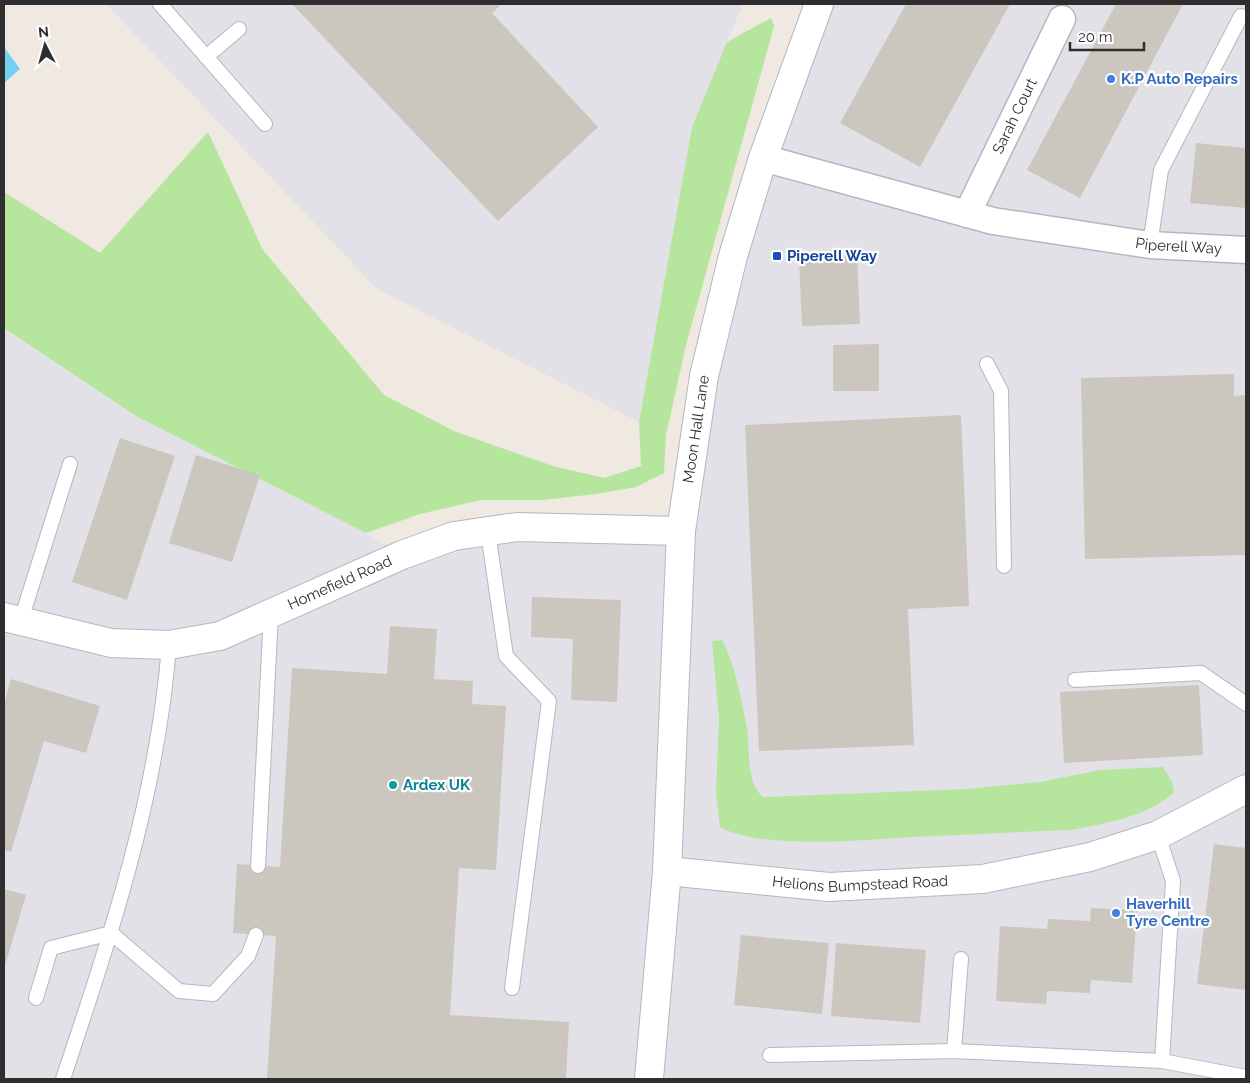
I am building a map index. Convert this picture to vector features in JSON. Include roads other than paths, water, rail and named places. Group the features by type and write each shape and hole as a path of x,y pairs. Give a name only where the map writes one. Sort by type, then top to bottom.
{"street":[{"name":"Moon Hall Lane","path":"667,871 681,531 704,376 733,256 763,158 815,5"},
{"name":"Sarah Court","path":"967,214 1062,19"},
{"name":"Piperell Way","path":"763,158 993,221 1150,245 1246,250"},
{"name":"Homefield Road","path":"12,618 111,643 169,646 220,636 402,555 454,536 517,527 681,531"},
{"name":"Helions Bumpstead Road","path":"667,871 829,887 982,879 1090,857 1158,834 1246,789"},
{"path":"649,1079 667,871"}],"lane":[{"path":"160,4 265,124"},
{"path":"1150,245 1161,170 1241,16"},
{"path":"206,58 239,29"},
{"path":"987,364 1001,391 1004,566"},
{"path":"12,618 70,464"},
{"path":"488,532 506,656 548,701 512,988"},
{"path":"258,866 271,614"},
{"path":"63,1079 111,933 150,785 169,646"},
{"path":"1075,680 1201,673 1246,704"},
{"path":"1158,834 1173,881 1162,1061"},
{"path":"111,933 178,991 212,994 248,956 256,935"},
{"path":"36,998 51,948 111,933"},
{"path":"954,1051 962,959"},
{"path":"770,1055 954,1051 1162,1061 1246,1077"}],"water":[{"path":"4,47 20,69 4,83"}],"place":[{"name":"K.P Auto Repairs","path":"1111,79"},
{"name":"Piperell Way","path":"777,256"},
{"name":"Ardex UK","path":"393,785"},
{"name":"Haverhill Tyre Centre","path":"1116,913"}]}
